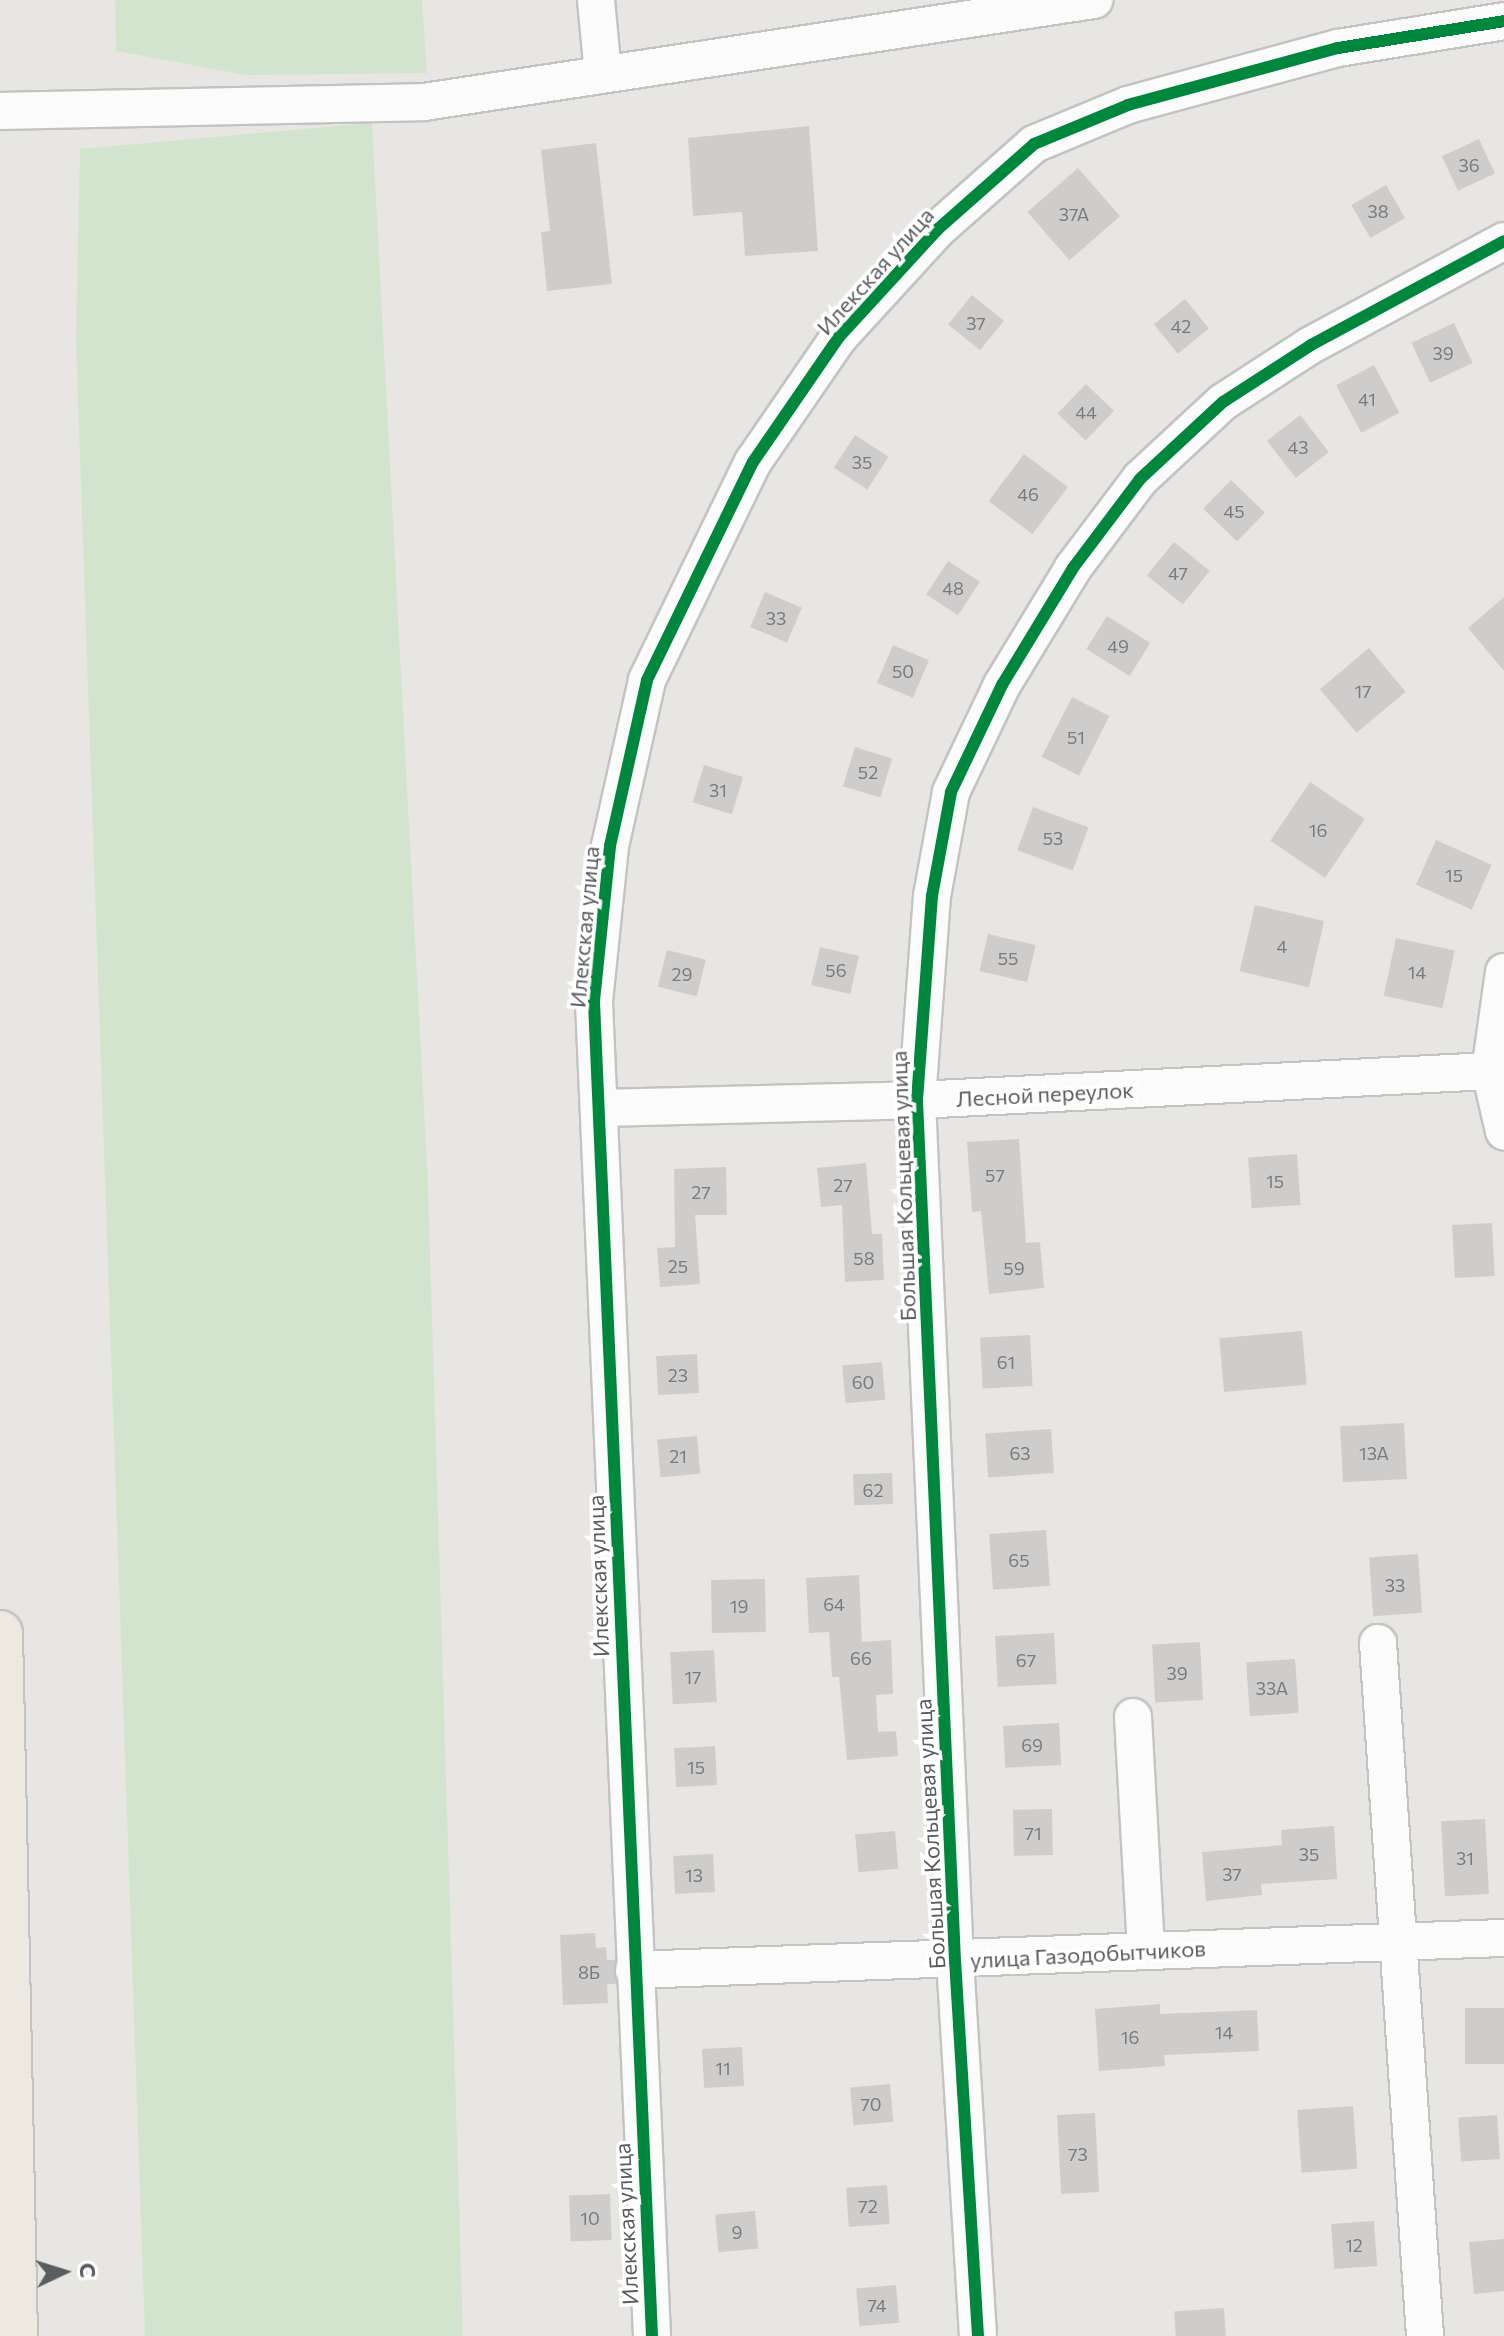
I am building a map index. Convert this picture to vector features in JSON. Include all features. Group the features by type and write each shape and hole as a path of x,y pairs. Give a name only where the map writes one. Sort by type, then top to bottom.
{"highway":[{"path":"0,1633 15,2336"}],"street":[{"path":"596,0 603,74"},
{"path":"0,111 424,102 603,74 965,9 1094,0"},
{"name":"Илекская улица","path":"652,2336 594,1001 610,846 647,680 753,462 839,337 938,229 1034,144 1128,105 1338,48 1504,21"},
{"name":"Большая Кольцевая улица","path":"978,2336 955,1961 917,1100 932,896 951,792 1002,685 1073,568 1140,479 1223,402 1311,345 1504,241"},
{"path":"1504,972 1490,1071 1504,1131"},
{"name":"Лесной переулок","path":"599,1108 917,1100 1490,1071"},
{"path":"1378,1643 1425,2336"},
{"path":"1133,1717 1146,1951"},
{"name":"улица Газодобытчиков","path":"634,1970 955,1961 1504,1938"}],"green space":[{"path":"115,0 422,0 427,73 246,75 116,51"},
{"path":"372,123 428,1185 463,2336 145,2336 76,340 80,149"}],"building":[{"path":"809,126 818,251 745,256 742,212 693,216 688,138"},
{"path":"1479,139 1495,173 1458,191 1442,156"},
{"path":"596,143 612,284 547,291 541,232 550,231 541,150"},
{"path":"1078,168 1120,216 1069,260 1027,212"},
{"path":"1386,185 1405,218 1370,238 1351,205"},
{"path":"972,295 1004,321 980,350 948,325"},
{"path":"1185,299 1209,329 1178,354 1154,324"},
{"path":"1454,323 1473,363 1430,383 1411,343"},
{"path":"1374,365 1399,413 1361,433 1336,385"},
{"path":"1086,384 1114,411 1086,441 1058,413"},
{"path":"1300,415 1329,452 1296,478 1267,441"},
{"path":"855,435 889,457 867,489 834,468"},
{"path":"1024,454 1068,487 1032,534 988,501"},
{"path":"1231,480 1265,513 1237,541 1203,509"},
{"path":"1174,542 1210,571 1183,604 1147,575"},
{"path":"948,561 980,582 958,615 926,595"},
{"path":"765,592 802,608 787,643 750,627"},
{"path":"1504,597 1504,671 1468,628"},
{"path":"1107,616 1150,643 1130,676 1086,649"},
{"path":"893,645 929,660 913,698 877,683"},
{"path":"1369,648 1406,692 1357,733 1320,689"},
{"path":"1072,697 1109,716 1079,776 1042,757"},
{"path":"855,747 892,758 880,798 843,786"},
{"path":"704,765 743,777 732,814 693,802"},
{"path":"1310,782 1365,819 1325,878 1270,841"},
{"path":"1033,807 1088,827 1073,870 1017,850"},
{"path":"1436,840 1492,865 1472,910 1416,885"},
{"path":"1255,905 1324,921 1309,987 1240,971"},
{"path":"988,934 1036,945 1027,982 979,971"},
{"path":"1396,938 1455,950 1442,1008 1384,996"},
{"path":"820,947 859,956 850,994 811,985"},
{"path":"667,950 706,960 697,997 658,987"},
{"path":"1019,1139 1026,1243 1040,1242 1044,1288 989,1294 981,1211 972,1212 967,1142"},
{"path":"1297,1154 1301,1205 1252,1208 1248,1157"},
{"path":"866,1163 872,1234 882,1234 884,1280 845,1282 842,1205 821,1207 817,1168"},
{"path":"726,1167 727,1215 695,1215 700,1284 660,1287 657,1248 675,1247 674,1169"},
{"path":"1492,1223 1495,1276 1455,1278 1452,1225"},
{"path":"1302,1331 1307,1385 1224,1392 1219,1338"},
{"path":"1030,1335 1033,1386 983,1389 980,1338"},
{"path":"697,1354 699,1393 658,1395 656,1356"},
{"path":"882,1362 885,1400 845,1403 842,1365"},
{"path":"1404,1423 1407,1479 1343,1482 1340,1426"},
{"path":"1051,1429 1054,1473 988,1477 985,1434"},
{"path":"697,1436 700,1474 660,1477 657,1439"},
{"path":"892,1473 893,1504 854,1505 853,1474"},
{"path":"1046,1530 1050,1586 993,1590 989,1534"},
{"path":"1418,1554 1422,1613 1373,1616 1369,1557"},
{"path":"859,1575 862,1642 891,1640 893,1694 876,1695 878,1732 896,1731 898,1756 847,1760 839,1677 832,1677 829,1632 809,1633 806,1578"},
{"path":"765,1579 766,1632 712,1633 711,1580"},
{"path":"1054,1633 1057,1684 998,1687 995,1636"},
{"path":"1200,1642 1203,1700 1155,1702 1152,1645"},
{"path":"714,1650 717,1702 673,1704 670,1652"},
{"path":"1295,1659 1299,1713 1250,1716 1246,1662"},
{"path":"1059,1723 1061,1765 1005,1768 1003,1726"},
{"path":"715,1746 717,1785 676,1787 674,1748"},
{"path":"1052,1809 1053,1855 1014,1856 1013,1810"},
{"path":"1485,1819 1489,1894 1445,1896 1441,1821"},
{"path":"1334,1826 1337,1879 1261,1884 1262,1895 1206,1901 1202,1852 1282,1845 1281,1830"},
{"path":"895,1831 898,1869 858,1872 855,1834"},
{"path":"713,1854 715,1892 675,1894 673,1856"},
{"path":"595,1933 596,1948 606,1947 607,1960 615,1960 616,1984 607,1984 608,2003 563,2005 560,1935"},
{"path":"1160,2004 1160,2014 1257,2010 1259,2051 1164,2055 1165,2066 1099,2071 1095,2009"},
{"path":"1465,2008 1504,2008 1504,2064 1465,2064"},
{"path":"742,2047 744,2086 704,2088 702,2049"},
{"path":"890,2084 893,2122 853,2125 850,2087"},
{"path":"1353,2106 1357,2169 1302,2173 1297,2110"},
{"path":"1095,2113 1099,2192 1061,2194 1057,2115"},
{"path":"1497,2115 1500,2159 1461,2162 1458,2118"},
{"path":"887,2185 890,2224 849,2227 846,2188"},
{"path":"610,2194 612,2240 571,2241 569,2195"},
{"path":"755,2211 758,2249 718,2252 715,2214"},
{"path":"1374,2221 1377,2266 1334,2269 1331,2224"},
{"path":"1504,2239 1504,2291 1474,2294 1469,2242"},
{"path":"896,2285 899,2323 859,2326 856,2288"},
{"path":"1224,2308 1226,2336 1176,2336 1174,2311"}],"cycle path":[{"path":"652,2336 594,1001 610,846 647,680 753,462 839,337 938,229 1034,144 1128,105 1338,48 1504,21"},
{"path":"978,2336 955,1961 917,1100 932,896 951,792 1002,685 1073,568 1140,479 1223,402 1311,345 1504,241"}]}
